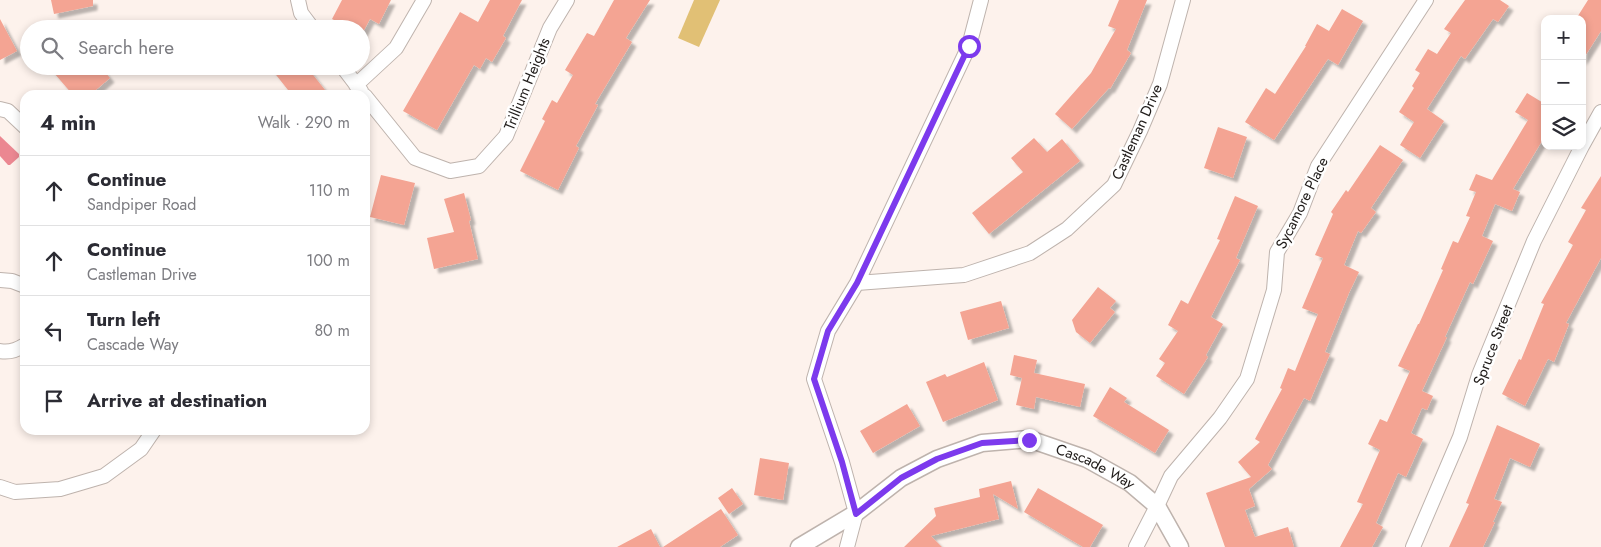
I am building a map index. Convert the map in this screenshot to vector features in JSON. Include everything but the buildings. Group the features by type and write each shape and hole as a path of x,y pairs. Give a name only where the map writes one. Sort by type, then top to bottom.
{"street":[{"path":"298,0 301,12 307,20"},
{"path":"364,90 396,48 424,0"},
{"name":"Trillium Heights","path":"370,102 415,158 450,171 479,166 506,136 550,28 567,0"},
{"path":"847,547 856,514 842,462 814,379 828,331 857,283 969,46 981,0"},
{"name":"Castleman Drive","path":"857,283 964,275 1030,253 1067,230 1114,185 1140,132 1160,84 1183,0"},
{"name":"Sycamore Place","path":"1136,547 1171,476 1220,418 1247,379 1274,290 1277,252 1300,213 1318,166 1426,0"},
{"name":"Trillium Heights","path":"349,75 360,90"},
{"path":"0,108 20,123"},
{"name":"Spruce Street","path":"1586,139 1601,112"},
{"name":"Spruce Street","path":"1413,547 1460,437 1479,375 1534,241 1580,150"},
{"path":"0,280 20,284"},
{"path":"0,351 6,352 20,349"},
{"path":"0,488 15,492 60,489 104,476 141,449 151,435"},
{"name":"Cascade Way","path":"799,547 856,514 901,478 937,459 982,443 1029,440 1087,459 1130,483 1157,506 1180,547"}],"shaded area":[{"path":"694,0 720,0 699,47 678,38"},
{"path":"0,136 19,154 19,157 10,165 0,156"}],"route":[{"path":"969,46 857,283 828,331 814,379 842,462 856,514 901,478 937,459 982,443 1029,440"}]}
